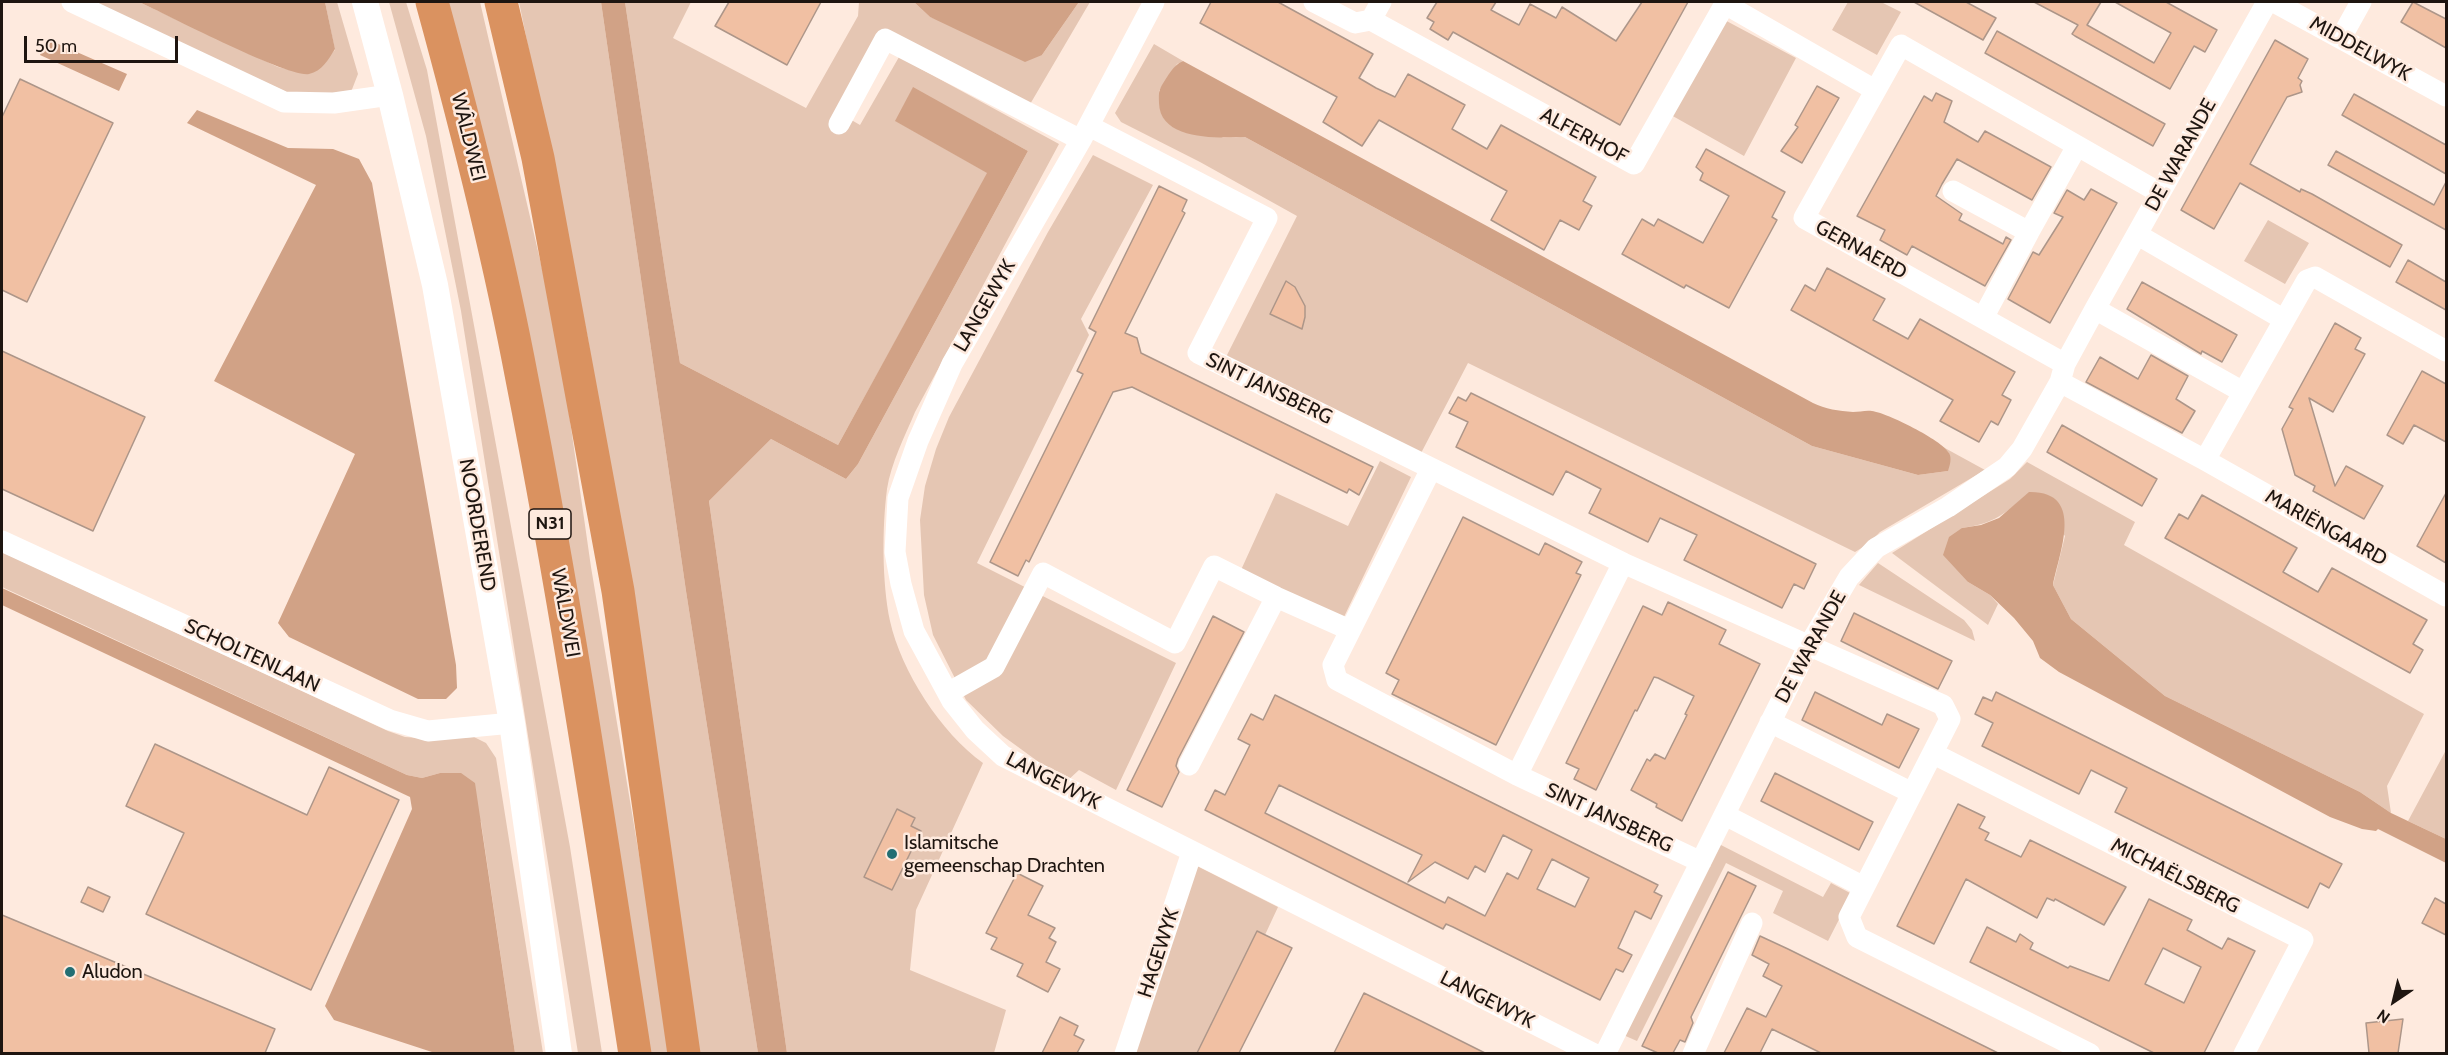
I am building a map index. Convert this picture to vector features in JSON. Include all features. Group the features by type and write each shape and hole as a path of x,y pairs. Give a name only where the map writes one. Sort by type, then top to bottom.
{"highway":[{"name":"WÂLDWEI","path":"432,2 460,104 522,377 578,689 635,1053"},
{"path":"501,2 538,158 618,591 684,1053"}],"street":[{"path":"72,2 284,102 334,103 390,95"},
{"name":"NOORDEREND","path":"365,2 390,95 435,285 512,723 559,1053"},
{"name":"LANGEWYK","path":"1154,2 1085,133 952,364 918,441 898,498 895,552 914,631 948,693 975,730 1003,756 1594,1053"},
{"name":"ALFERHOF","path":"1314,2 1355,23 1376,11 1634,164 1726,3"},
{"name":"DE WARANDE","path":"1605,1053 1808,647 1850,577 1876,549 1948,507 2007,467 2022,449 2095,309 2267,2"},
{"name":"MIDDELWYK","path":"2274,2 2446,96"},
{"path":"2341,38 2361,2"},
{"path":"1726,3 1875,90"},
{"path":"839,124 885,39 1085,133"},
{"name":"GERNAERD","path":"2063,373 1983,318 1804,218 1901,45 2160,193"},
{"name":"SINT JANSBERG","path":"1085,133 1267,218 1198,353 1623,563 1808,647"},
{"path":"1983,318 2077,146"},
{"path":"1953,190 2029,232"},
{"path":"2138,235 2283,319"},
{"path":"2205,460 2307,280 2315,277 2446,351"},
{"path":"2095,309 2242,392"},
{"name":"MARIËNGAARD","path":"2063,373 2205,460 2446,596"},
{"name":"SINT JANSBERG","path":"1431,469 1333,665 1337,681 1517,775 1701,862"},
{"name":"SCHOLTENLAAN","path":"2,541 390,720 428,731 512,723"},
{"path":"1517,775 1623,563"},
{"path":"948,693 994,667 1042,573 1175,643 1215,566 1276,597 1350,630"},
{"path":"1189,765 1276,597"},
{"path":"1808,647 1942,705 1950,719 1849,917 1857,937 2090,1053"},
{"path":"1770,722 1912,793"},
{"name":"MICHAËLSBERG","path":"1934,754 2303,940 2244,1053"},
{"path":"1725,814 1864,886"},
{"name":"HAGEWYK","path":"1125,1053 1192,852"},
{"path":"1693,1053 1752,923"}],"shaded area":[{"path":"91,2 139,2 278,67 307,74 335,50 325,2 337,2 358,74 351,92 293,95"},
{"path":"139,2 325,2 335,49 318,70 309,74 297,73 226,44"},
{"path":"389,2 406,2 427,70 570,847 602,1053 578,1053 461,311 426,136"},
{"path":"443,2 480,2 558,337 591,567 672,1053 647,1053"},
{"path":"519,2 601,2 686,591 758,1053 696,1053 588,339"},
{"path":"601,2 625,2 680,363 838,445 987,173 895,121 913,87 1028,151 858,464 846,479 771,439 709,501 787,1053 758,1053 686,591"},
{"path":"625,2 691,2 673,38 806,108 858,16 859,2 914,2 930,17 1042,55 1079,2 1090,2 1029,106 883,29 836,111 860,125 899,57 1059,144 915,412 892,469 885,504 885,589 895,640 925,700 952,735 983,763 916,910 910,970 1006,1010 994,1053 787,1053 709,501 771,439 846,479 858,464 1028,151 913,88 896,121 988,173 838,445 680,363"},
{"path":"914,2 1079,2 1042,55 1025,62 930,17"},
{"path":"1848,2 1881,2 1901,12 1877,55 1832,30"},
{"path":"1719,17 1796,58 1744,156 1662,110"},
{"path":"47,39 127,74 119,91 40,55"},
{"path":"1154,44 1183,61 1177,64 1159,91 1223,138 1245,137 1812,446 1918,475 1948,471 1949,453 1943,447 1985,470 1880,532 1868,544 1855,552 1468,363 1419,457 1230,362 1227,355 1297,216 1200,162 1121,122 1115,113"},
{"path":"1183,61 1813,403 1843,411 1872,411 1914,428 1936,441 1949,453 1951,459 1948,471 1918,475 1812,446 1245,137 1206,137 1180,131 1169,124 1162,115 1159,92 1176,65"},
{"path":"197,110 288,148 333,149 359,159 372,183 456,665 457,688 446,699 418,699 289,637 278,623 355,454 214,381 316,185 187,123"},
{"path":"1093,155 1153,185 1081,319 1089,335 977,563 1176,663 1116,790 1079,770 1066,782 1003,736 966,700 933,635 924,595 920,520 925,486 949,417 1048,232"},
{"path":"2268,220 2309,243 2285,284 2244,261"},
{"path":"1380,461 1411,477 1343,619 1241,570 1276,493 1348,526"},
{"path":"2027,462 2135,522 2124,545 2424,714 2387,786 2391,813 2360,792 2165,696 2071,619 2053,585 2065,536 2029,493 2013,507 1992,520 1962,528 1968,582 1990,595 1998,604 1988,625 1892,553 2010,479"},
{"path":"2029,492 2047,494 2058,502 2063,513 2065,526 2063,541 2053,585 2071,619 2165,696 2360,792 2391,813 2446,839 2446,863 2378,829 2376,831 2362,829 2330,817 2059,672 2040,658 2033,641 2014,618 1990,595 1968,582 1943,555 1949,537 1962,528 1981,525 1999,518"},
{"path":"2,552 388,731 405,737 436,739 474,737 486,743 496,758 543,1053 515,1053 481,822 440,773 422,778 407,775 2,587"},
{"path":"1878,563 1964,620 1972,630 1975,641 1859,585"},
{"path":"2,588 407,775 422,778 440,773 461,773 475,783 515,1053 435,1053 334,1020 325,1006 412,809 410,797 2,605"},
{"path":"2446,750 2446,839 2408,821"},
{"path":"1717,843 1823,897 1831,883 1852,894 1828,941 1773,913 1783,891 1726,863 1637,1041 1621,1034"},
{"path":"1197,866 1278,907 1210,1053 1135,1054"}],"building":[{"path":"729,2 821,2 787,65 715,26"},
{"path":"1211,2 1278,2 1373,54 1359,78 1376,88 1395,97 1408,74 1465,105 1452,129 1487,149 1501,125 1596,177 1583,201 1592,206 1579,230 1560,220 1544,250 1491,220 1507,191 1379,120 1362,146 1323,122 1337,97 1200,23"},
{"path":"1437,2 1496,2 1491,10 1519,25 1530,4 1556,18 1562,7 1616,41 1642,2 1688,2 1620,125 1453,32 1448,40 1430,29 1434,22 1427,18"},
{"path":"1914,2 1966,2 1996,18 1983,40"},
{"path":"2034,2 2101,2 2087,25 2154,63 2171,33 2115,2 2166,2 2217,30 2205,52 2194,46 2170,89 2075,36 2072,34 2078,25"},
{"path":"2413,2 2446,19 2446,48 2401,22"},
{"path":"1997,31 2165,124 2153,146 1985,53"},
{"path":"2275,40 2308,59 2298,78 2302,81 2300,85 2302,92 2287,97 2250,164 2300,192 2301,189 2312,194 2402,245 2390,267 2240,183 2214,229 2181,210"},
{"path":"20,79 113,123 27,302 2,290 2,117"},
{"path":"1817,86 1839,98 1802,163 1781,151 1798,127 1795,125"},
{"path":"1936,93 1952,101 1944,122 1978,142 1985,131 2051,167 2032,200 1957,159 1942,184 1936,196 1962,214 1959,220 2003,244 2006,237 2011,240 1985,286 1912,246 1907,255 1880,240 1885,230 1857,216 1924,96 1932,101"},
{"path":"2354,94 2446,145 2446,174 2342,115"},
{"path":"1706,149 1785,192 1772,217 1777,220 1729,308 1686,285 1684,288 1622,254 1642,219 1654,226 1658,219 1703,243 1729,196 1700,180 1703,173 1696,167"},
{"path":"2336,151 2434,205 2446,182 2446,230 2328,165"},
{"path":"1159,186 1187,200 1182,211 1185,213 1125,333 1137,338 1141,353 1373,467 1359,495 1349,489 1347,493 1132,387 1113,392 1029,562 1026,560 1018,576 990,562 1083,374 1077,371 1096,332 1089,328"},
{"path":"2091,189 2117,203 2050,323 2008,299 2033,252 2039,255 2063,217 2054,213 2067,190 2084,200"},
{"path":"2408,260 2446,282 2446,310 2396,282"},
{"path":"1827,268 1885,299 1873,320 1908,339 1920,319 2015,372 2002,395 2011,400 1998,425 1991,421 1979,442 1940,421 1953,400 1791,310 1805,285 1815,291"},
{"path":"1286,281 1295,287 1305,306 1302,329 1270,314"},
{"path":"2142,282 2237,335 2222,362 2202,351 2201,354 2127,309"},
{"path":"2335,323 2361,338 2355,349 2365,354 2333,412 2309,398 2335,486 2346,466 2383,486 2364,519 2313,491 2315,486 2295,475 2282,429 2293,409 2289,407"},
{"path":"2,351 145,417 93,531 2,489"},
{"path":"2151,355 2188,376 2176,399 2195,411 2182,433 2086,382 2100,357 2138,379"},
{"path":"2422,371 2446,384 2446,442 2414,425 2403,444 2387,435"},
{"path":"1471,393 1816,564 1804,589 1794,584 1782,608 1684,560 1697,535 1660,518 1648,542 1589,513 1601,489 1566,471 1553,495 1456,447 1468,422 1449,413 1458,397 1466,401"},
{"path":"2062,425 2157,479 2142,506 2047,452"},
{"path":"2446,493 2446,563 2417,546"},
{"path":"2202,495 2297,548 2283,572 2318,592 2332,568 2427,620 2413,644 2423,650 2410,673 2165,538 2179,514 2188,519"},
{"path":"1463,517 1539,555 1545,543 1582,562 1576,573 1581,575 1496,745 1392,694 1399,680 1386,673"},
{"path":"1668,602 1726,630 1719,644 1760,664 1682,821 1631,790 1647,759 1650,761 1655,754 1665,759 1694,696 1658,678 1654,677 1637,711 1635,710 1596,790 1574,779 1579,769 1566,763 1643,606 1662,615"},
{"path":"1854,613 1952,661 1938,689 1841,641"},
{"path":"1213,616 1244,632 1178,759 1176,766 1179,772 1162,807 1127,790"},
{"path":"1815,692 1882,725 1887,714 1919,729 1899,768 1802,720"},
{"path":"1996,692 2342,864 2329,888 2320,883 2308,908 2115,812 2127,788 2091,770 2079,794 1982,746 1993,723 1975,714 1983,697 1992,701"},
{"path":"1275,695 1658,885 1654,892 1662,896 1651,919 1635,911 1618,948 1632,955 1623,972 1616,969 1600,1000 1453,927 1446,924 1443,929 1205,810 1215,790 1225,795 1250,745 1238,739 1251,714 1263,720","holes":["1279,785 1422,855 1408,882 1435,862 1468,879 1475,866 1485,872 1503,835 1532,850 1518,879 1507,873 1485,916 1448,897 1445,903 1265,813","1552,859 1589,878 1575,907 1537,889"]},
{"path":"155,744 307,815 329,767 399,800 311,990 146,914 184,833 126,806"},
{"path":"1775,773 1873,822 1859,850 1761,801"},
{"path":"1958,804 1985,817 1979,828 1989,833 1985,840 2021,857 2030,840 2126,887 2104,925 2055,899 2054,901 2047,898 2037,918 1966,879 1934,944 1897,926"},
{"name":"Islamitsche gemeenschap Drachten","path":"897,809 915,818 911,826 921,831 892,890 864,877"},
{"path":"1728,872 1756,886 1691,1017 1693,1023 1685,1042 1680,1040 1673,1053 1658,1053 1642,1046"},
{"path":"1017,873 1043,886 1028,915 1055,928 1049,938 1056,942 1046,962 1060,969 1048,992 1017,976 1023,964 991,949 997,938 986,933"},
{"path":"88,887 110,897 103,912 81,902"},
{"path":"2435,898 2446,904 2446,935 2422,923"},
{"path":"2149,899 2192,920 2187,930 2222,949 2228,938 2255,951 2204,1053 2154,1053 1970,962 1987,927 2016,942 2020,934 2033,943 2030,949 2068,968 2070,966 2109,981","holes":["2163,948 2201,967 2184,1003 2145,984"]},
{"name":"Aludon","path":"2,915 275,1029 265,1053 2,1053"},
{"path":"1257,931 1292,948 1239,1053 1197,1053"},
{"path":"1760,936 1998,1053 1821,1053 1772,1029 1760,1053 1724,1053 1747,1008 1766,1017 1782,986 1763,976 1769,964 1752,955"},
{"path":"1364,993 1421,1021 1485,1053 1334,1053"},
{"path":"1060,1017 1078,1026 1074,1035 1084,1040 1077,1053 1042,1053"},
{"path":"2403,1019 2398,1053 2369,1053 2366,1023"}],"place":[{"name":"Islamitsche gemeenschap Drachten","path":"892,854"},
{"name":"Aludon","path":"70,972"}]}
